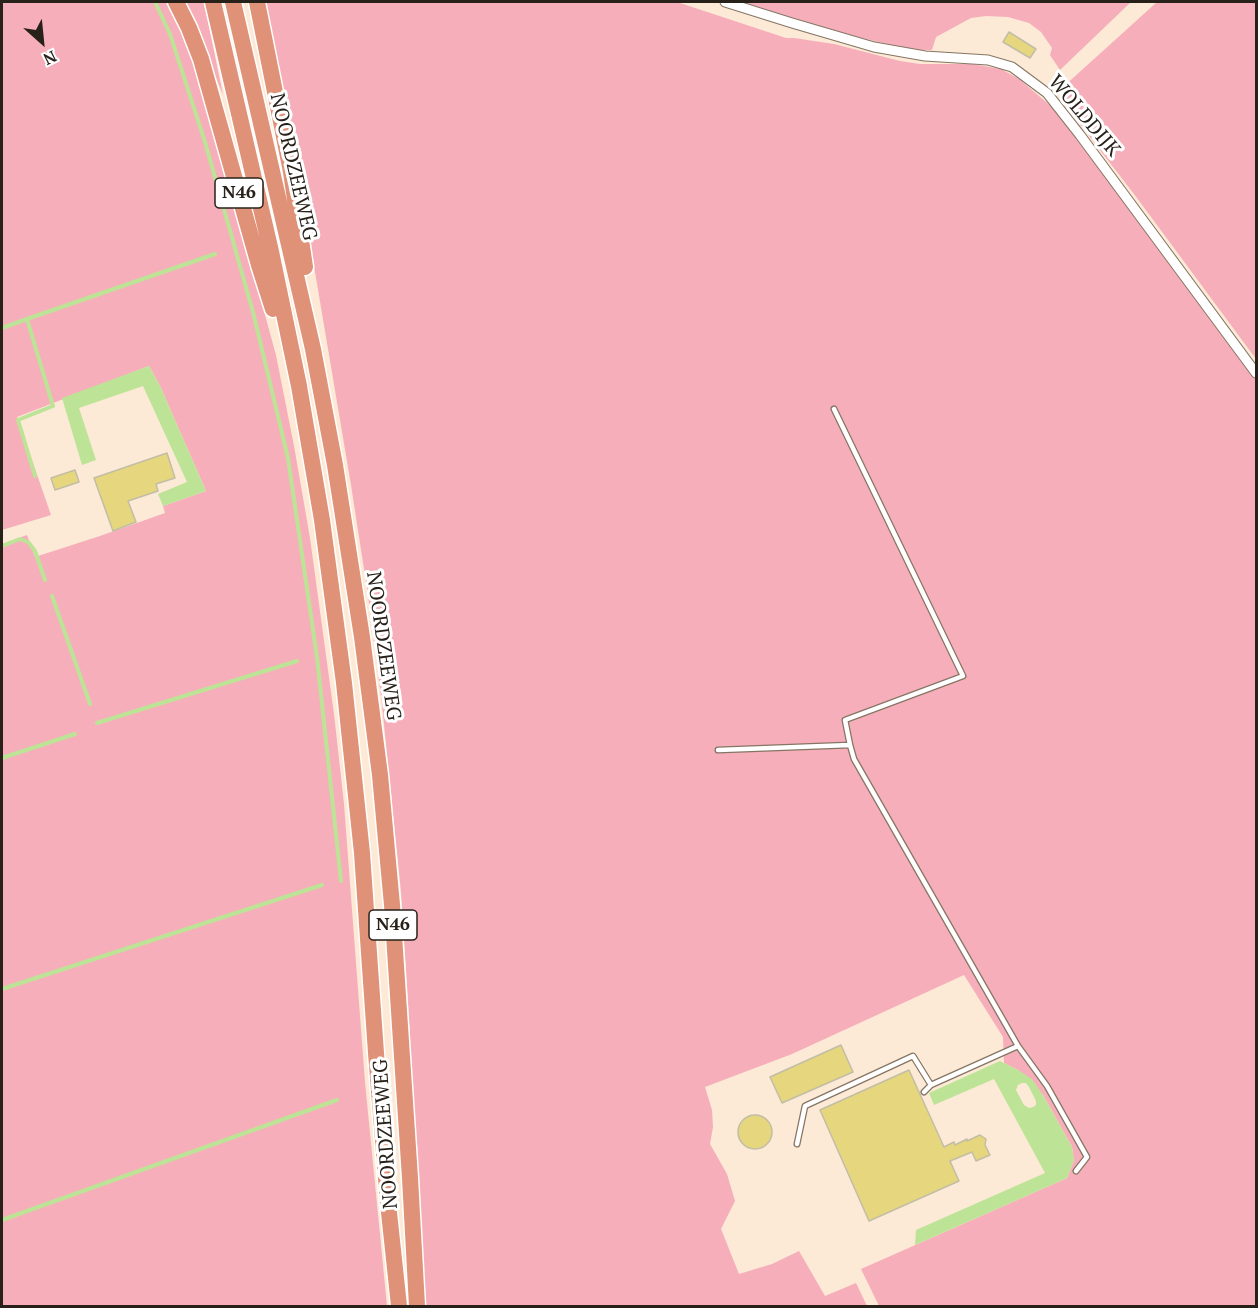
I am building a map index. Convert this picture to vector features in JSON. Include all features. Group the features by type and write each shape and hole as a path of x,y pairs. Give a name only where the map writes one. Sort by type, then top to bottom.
{"highway":[{"name":"N46","path":"176,2 201,59 259,265 299,386"},
{"name":"NOORDZEEWEG","path":"213,2 270,247 299,386 322,520 344,683 362,853 388,1203 399,1306"},
{"name":"NOORDZEEWEG","path":"233,2 313,349 362,637 380,775 394,928 417,1306"},
{"name":"N46","path":"257,2 292,183 304,261 313,349"}],"street":[{"name":"WOLDDIJK","path":"725,2 874,47 925,56 988,60 1012,66 1047,93 1257,373"}],"lane":[{"path":"834,409 963,676 845,720 854,759 1018,1046 1047,1086 1087,1156 1076,1171"},
{"path":"718,750 850,745"},
{"path":"924,1092 931,1084 1018,1046"},
{"path":"797,1144 805,1106 913,1056 931,1084"}],"shaded area":[{"path":"2,2 168,2 183,32 207,104 276,355 310,538 344,804 365,1082 387,1306 2,1306 2,544 27,535 35,557 165,513 163,506 206,491 149,366 17,417 51,515 2,530"},
{"path":"185,2 204,2 223,95"},
{"path":"265,2 677,2 786,38 834,44 920,64 972,64 1001,69 1019,79 1052,107 1144,227 1256,378 1256,1306 879,1306 861,1269 1067,1178 1074,1160 1072,1147 1043,1095 1018,1070 1004,1063 1003,1037 964,975 792,1054 705,1087 712,1110 713,1127 710,1144 727,1174 735,1201 721,1229 739,1274 772,1264 799,1251 825,1296 856,1283 867,1306 425,1306 401,892 382,705 351,485 314,266"},
{"path":"740,2 1131,2 1060,70 1050,55 1052,48 1041,32 1029,23 1008,17 971,18 936,37 932,50 915,50 840,32"},
{"path":"1157,2 1256,2 1256,359 1063,102 1062,88"},
{"path":"149,366 206,491 163,506 158,494 187,482 143,386 79,408 96,460 82,465 62,398"},
{"path":"1000,1061 1018,1070 1032,1079 1072,1147 1074,1160 1067,1178 915,1245 916,1230 1045,1173 994,1079 934,1105 929,1093","holes":["1026,1083 1036,1101 1036,1105 1029,1108 1024,1105 1016,1090 1018,1085"]}],"building":[{"path":"1009,32 1036,49 1030,58 1003,42"},
{"path":"167,453 175,478 156,484 158,491 128,501 136,522 113,531 94,478"},
{"path":"75,470 79,482 55,490 51,478"},
{"path":"841,1045 853,1072 782,1103 770,1077"},
{"path":"909,1070 944,1147 980,1135 986,1139 985,1145 990,1155 976,1161 972,1152 950,1161 959,1181 869,1221 820,1110"},
{"path":"755,1115 767,1120 772,1132 767,1144 755,1149 743,1144 738,1132 743,1120"}],"waterway":[{"path":"155,2 170,34 205,142 253,312 288,458 317,657 341,881"},
{"path":"27,319 215,254"},
{"path":"2,328 27,319 53,406 18,420 35,476"},
{"path":"2,546 20,539 28,542 35,551 45,580"},
{"path":"52,596 90,704"},
{"path":"97,723 297,661"},
{"path":"2,758 75,734"},
{"path":"2,989 322,885"},
{"path":"2,1220 337,1100"}]}
